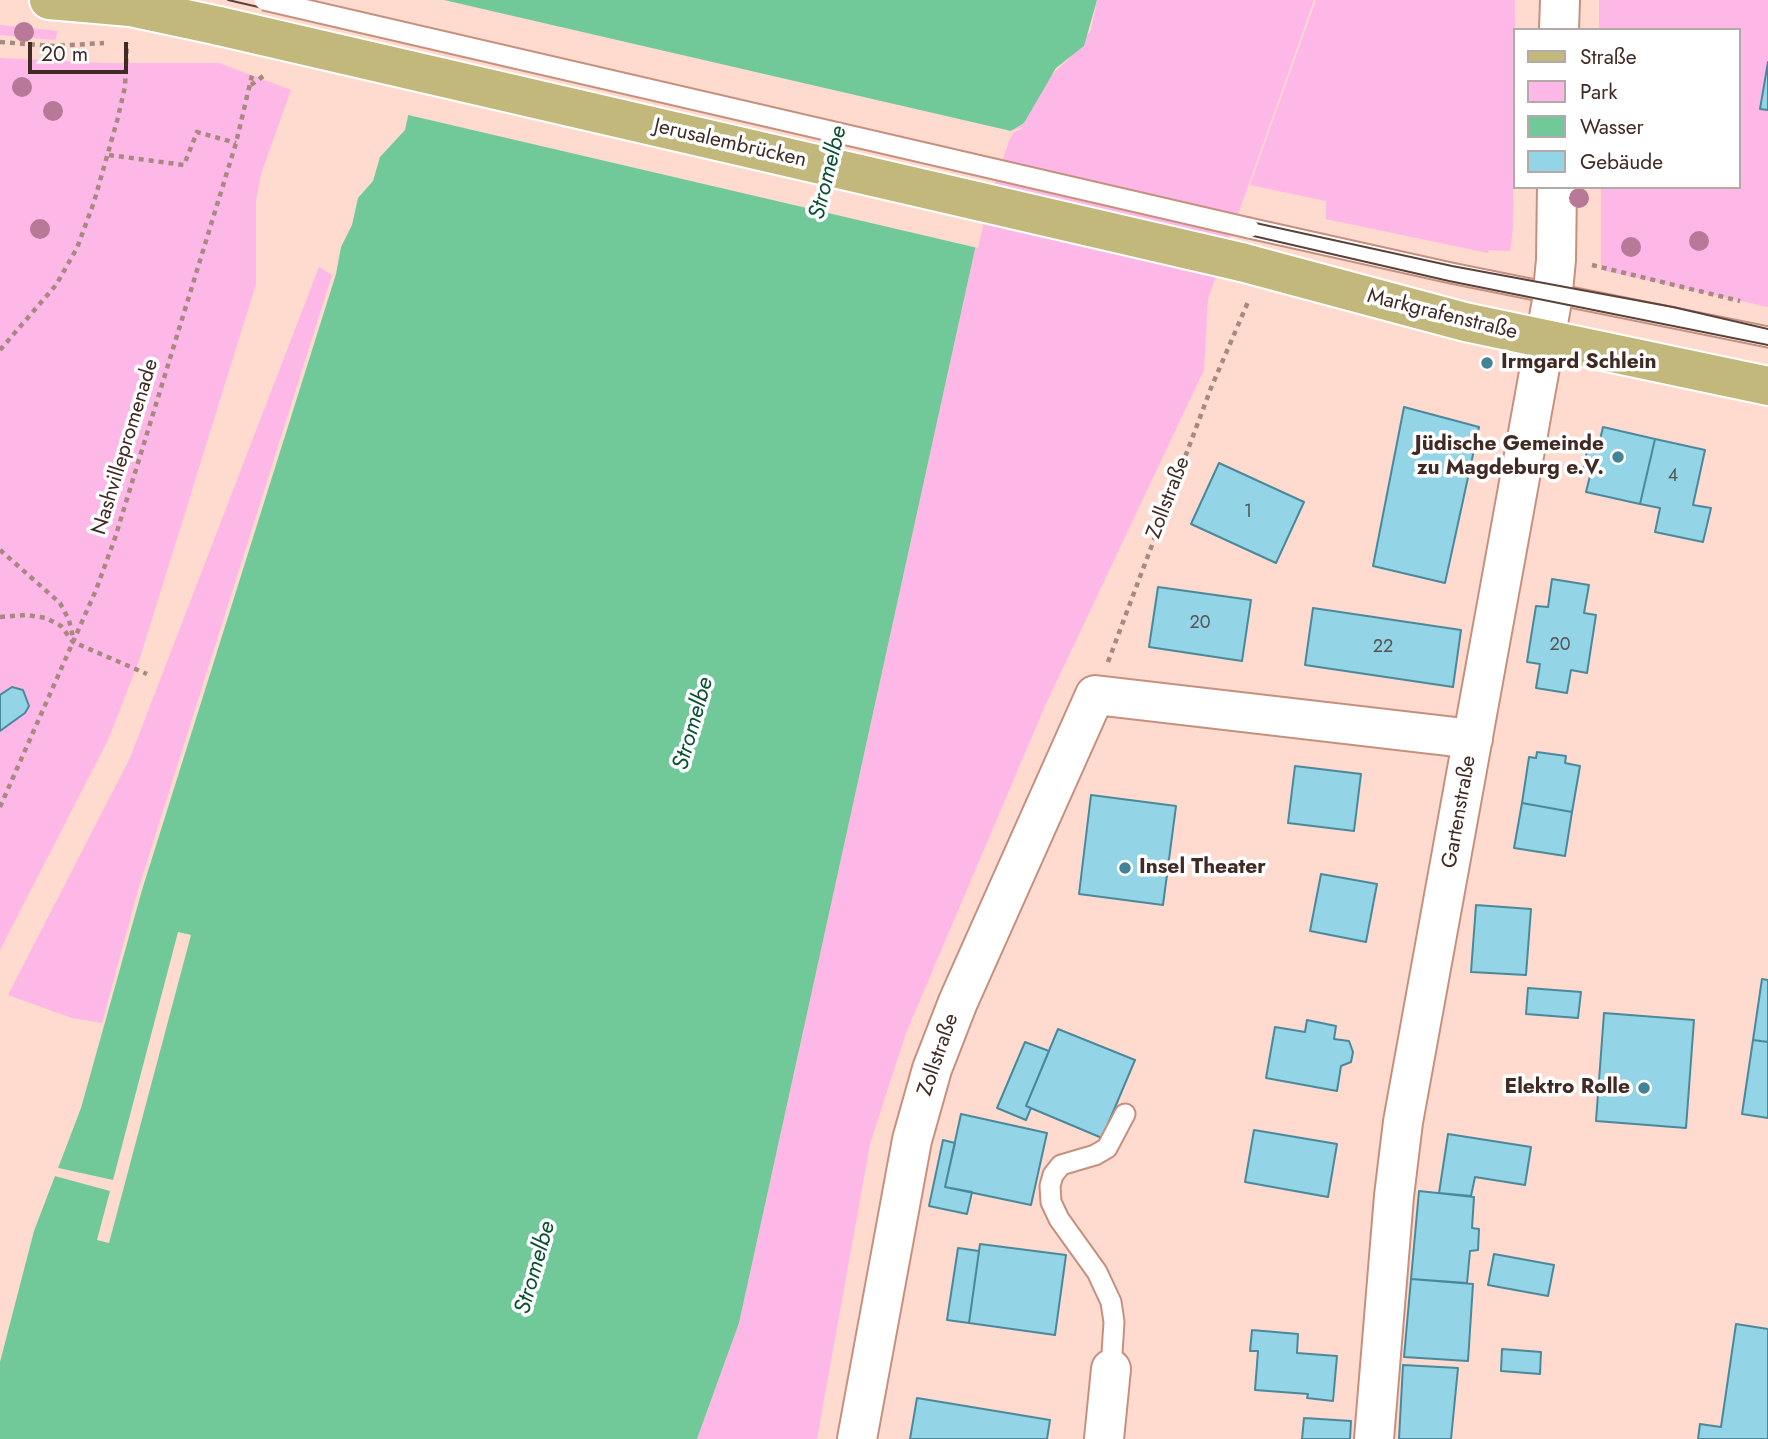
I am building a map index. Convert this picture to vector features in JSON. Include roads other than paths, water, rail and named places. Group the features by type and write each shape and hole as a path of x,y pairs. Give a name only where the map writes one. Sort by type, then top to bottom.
{"main road":[{"name":"Jerusalembrücken","path":"49,0 130,7 1245,245"},
{"name":"Markgrafenstraße","path":"1245,245 1465,322 1768,386"}],"street":[{"path":"1559,28 1560,0"},
{"name":"Gartenstraße","path":"1374,1439 1392,1208 1403,1122 1553,293 1557,189"},
{"name":"Zollstraße","path":"857,1439 912,1140 932,1069 963,991 1095,695 1473,739"},
{"path":"1104,1439 1111,1369"}],"lane":[{"path":"264,0 1245,245 1553,293 1768,337"},
{"path":"1111,1369 1114,1322 1108,1294 1059,1219 1051,1202 1050,1186 1061,1165 1095,1155 1107,1148 1125,1114"}],"water":[{"name":"Stromelbe","path":"433,0 1097,0 1084,46 1056,68 1024,123 1011,131 1005,140 986,199 739,1323 697,1439 0,1439 0,1362 34,1231 81,1108 142,890 336,274 341,247 352,225 358,198 373,181 380,157 405,130"}],"tram line":[{"path":"228,0 1449,281 1768,345"},
{"path":"298,0 1251,222 1452,266 1673,307 1768,329"}],"place":[{"name":"Irmgard Schlein","path":"1487,363"},
{"name":"Jüdische Gemeinde zu Magdeburg e.V.","path":"1618,457"},
{"name":"Insel Theater","path":"1125,868"},
{"name":"Elektro Rolle","path":"1644,1088"}]}
